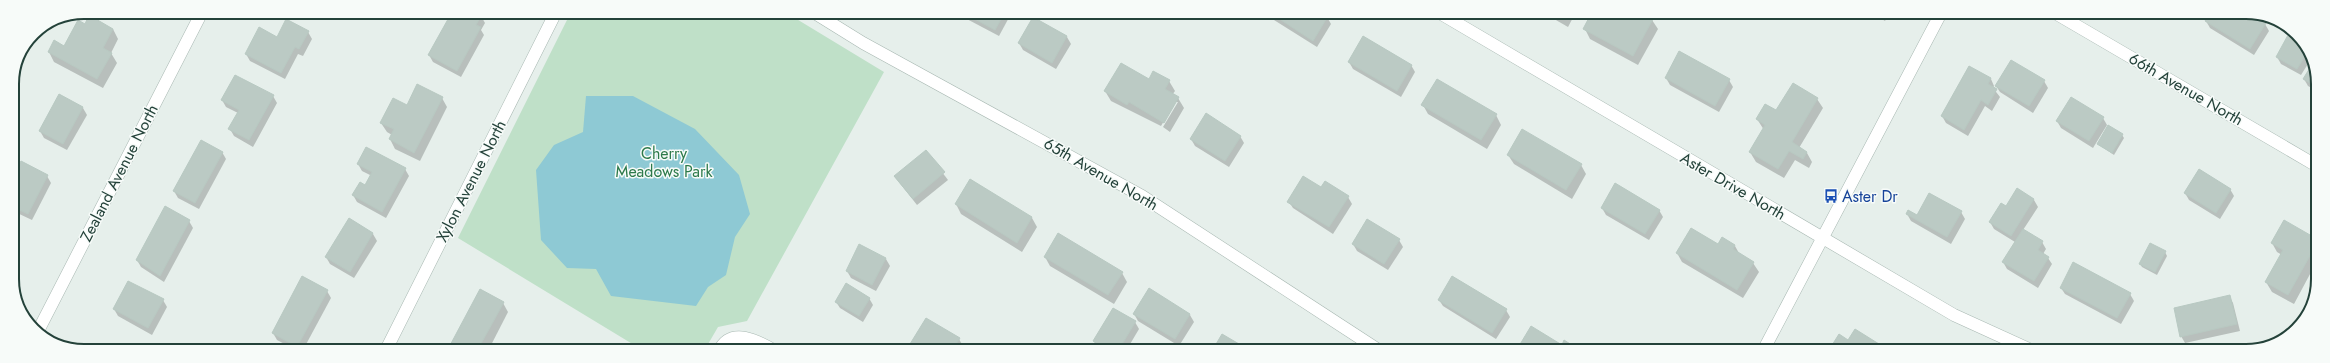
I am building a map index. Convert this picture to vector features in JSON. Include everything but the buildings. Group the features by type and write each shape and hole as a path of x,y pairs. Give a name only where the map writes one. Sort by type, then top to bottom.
{"street":[{"name":"Zealand Avenue North","path":"41,327 198,19"},
{"name":"Xylon Avenue North","path":"389,344 552,19"},
{"name":"65th Avenue North","path":"825,19 883,54 1142,196 1369,344"},
{"name":"Aster Drive North","path":"1450,19 1954,315 2018,344"},
{"path":"1767,344 1937,19"},
{"name":"66th Avenue North","path":"2067,19 2311,162"},
{"path":"724,344 733,338 752,338 763,344"}],"green space":[{"name":"Cherry Meadows Park","path":"568,19 797,19 884,72 747,321 718,327 708,344 632,344 458,238"}],"water":[{"path":"586,96 633,96 695,129 739,175 750,214 735,237 726,275 708,287 696,306 611,296 596,269 567,268 541,240 536,170 554,145 583,132"}],"place":[{"name":"Aster Dr","path":"1831,196"}]}
